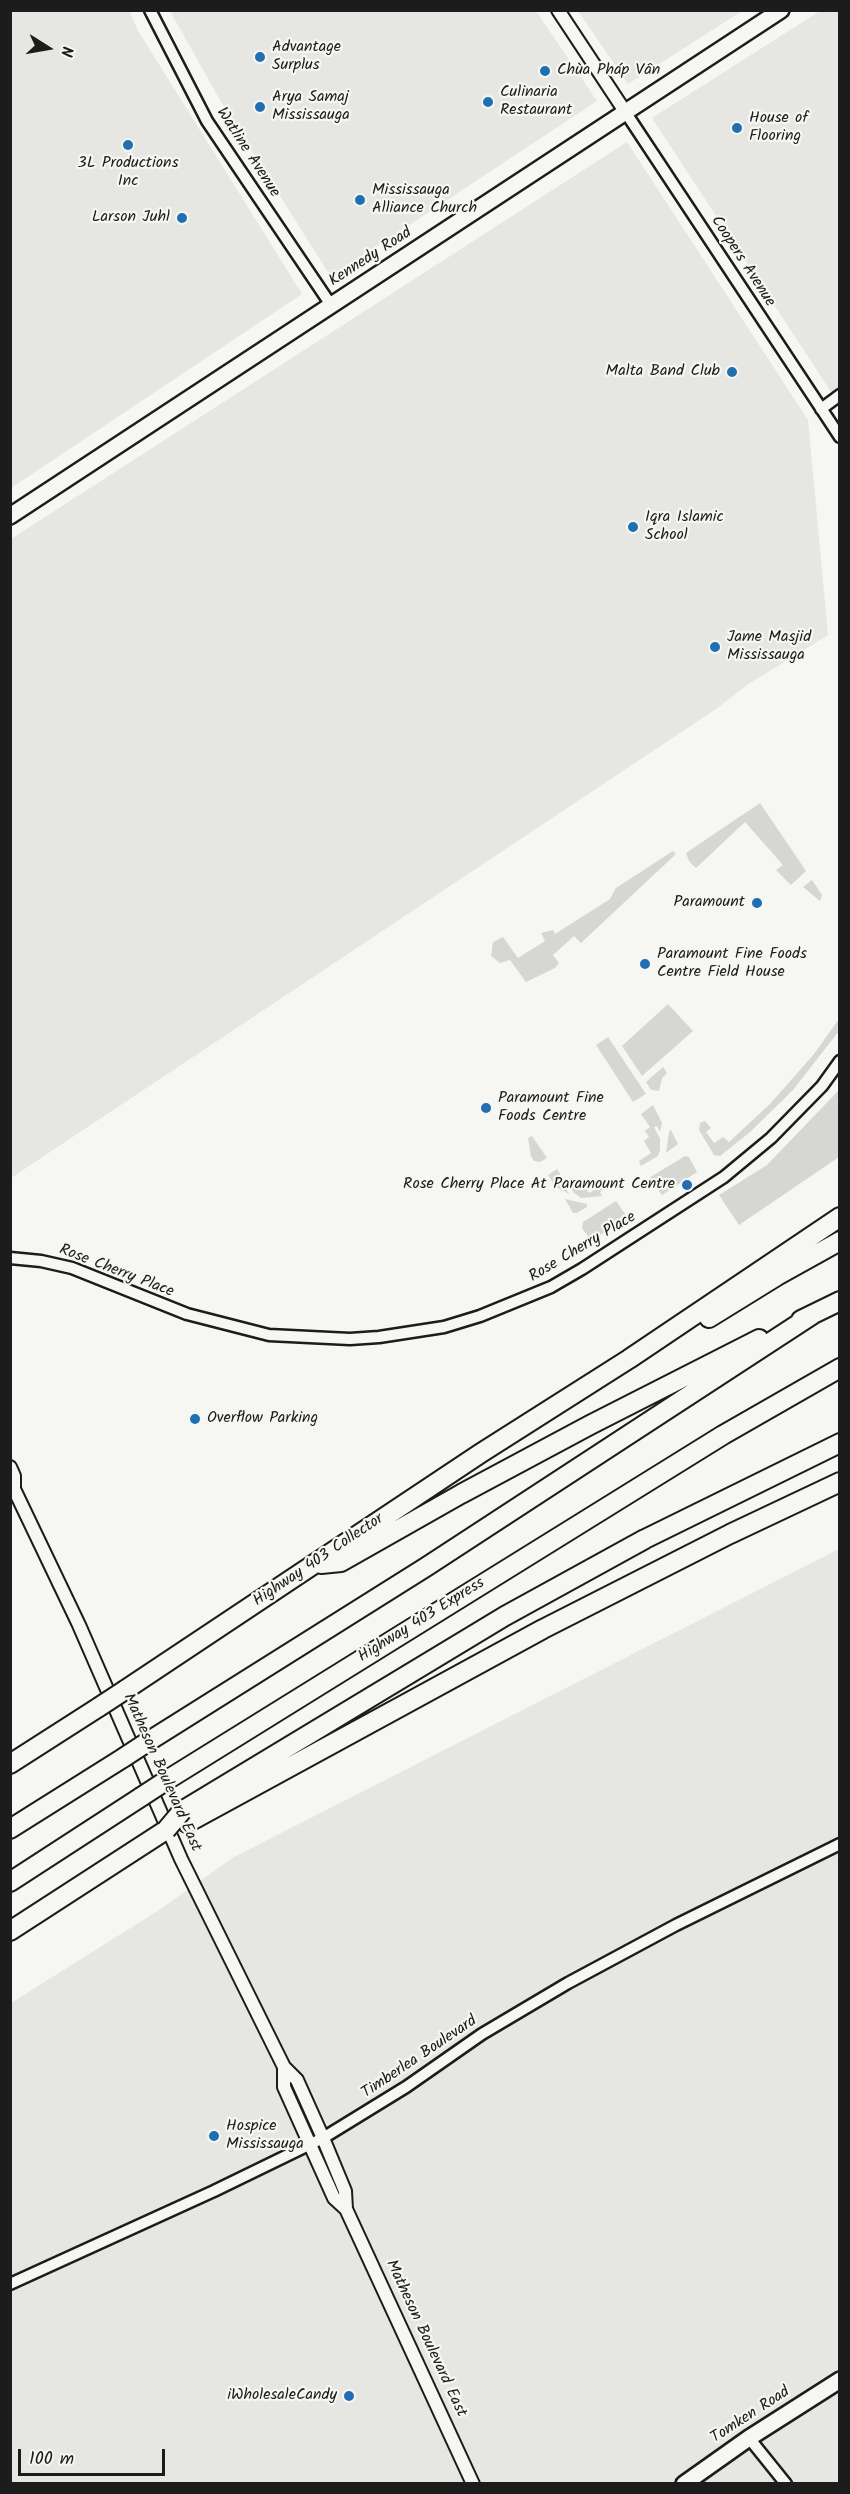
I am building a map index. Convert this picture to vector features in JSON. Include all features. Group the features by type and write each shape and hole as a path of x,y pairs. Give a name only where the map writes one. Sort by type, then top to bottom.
{"highway":[{"path":"629,1359 840,1217"},
{"path":"629,1359 708,1319 777,1276 840,1241"},
{"path":"315,1564 340,1562 601,1419 727,1354 840,1301"},
{"path":"10,1829 426,1567 812,1316"},
{"name":"Highway 403 Collector","path":"10,1764 481,1453 629,1359"},
{"name":"Highway 403 Express","path":"10,1882 167,1780 714,1441 840,1368"},
{"path":"10,1931 162,1833 303,1736 515,1611 645,1539 840,1443"},
{"path":"185,1817 543,1629 730,1534 840,1482"}],"main road":[{"name":"Kennedy Road","path":"10,516 781,10"},
{"name":"Tomken Road","path":"684,2484 749,2438 840,2380"}],"street":[{"name":"Watline Avenue","path":"150,10 207,121 332,305"},
{"path":"558,10 626,113"},
{"name":"Coopers Avenue","path":"626,113 821,409"},
{"path":"840,395 821,409 840,437"},
{"name":"Rose Cherry Place","path":"10,1258 41,1261 72,1268 187,1314 269,1335 350,1339 407,1334 444,1327 490,1312 551,1287 724,1177 771,1138 822,1086 840,1061"},
{"name":"Matheson Boulevard East","path":"10,1467 14,1476 12,1488 79,1625 181,1859 284,2067 297,2080 345,2191 346,2209 473,2484"},
{"name":"Timberlea Boulevard","path":"10,2284 323,2138 406,2087 482,2034 568,1983 670,1928 840,1844"},
{"name":"Matheson Boulevard East","path":"284,2067 284,2087 334,2198 346,2209"},
{"path":"749,2438 786,2484"}],"shaded area":[{"path":"11,10 130,11 137,29 302,294 11,488"},
{"path":"170,11 536,11 597,101 335,274 328,272 225,109"},
{"path":"578,11 742,11 628,84"},
{"path":"820,11 839,11 839,404 652,118"},
{"path":"627,142 808,420 828,635 747,685 716,709 11,1178 11,539"},
{"path":"760,803 806,871 791,885 776,870 783,865 745,822 696,868 689,861 686,853"},
{"path":"673,851 676,854 581,943 574,936 553,955 559,963 555,968 526,982 510,960 500,963 491,956 493,942 503,937 518,958 545,941 541,933 553,930 555,934 610,899 616,888"},
{"path":"812,880 822,895 820,901 803,887"},
{"path":"668,1004 693,1031 642,1076 622,1046"},
{"path":"839,1019 839,1031 793,1090 749,1133 720,1156 714,1155 699,1130 700,1123 705,1121 711,1128 706,1132 714,1143 723,1137 729,1142 771,1103 814,1054"},
{"path":"608,1037 646,1094 633,1102 596,1045"},
{"path":"663,1067 667,1073 662,1078 659,1091 651,1090 646,1082"},
{"path":"839,1090 839,1157 739,1225 719,1195 767,1165"},
{"path":"653,1105 662,1123 660,1132 657,1126 654,1127 660,1139 660,1150 658,1156 641,1166 639,1161 651,1153 644,1141 649,1137 645,1131 650,1127 641,1114"},
{"path":"671,1130 678,1144 666,1153 669,1132"},
{"path":"532,1136 547,1158 540,1162 534,1161 531,1156 528,1138"},
{"path":"685,1156 689,1157 697,1172 662,1195 649,1178"},
{"path":"557,1169 569,1194 555,1186 548,1175"},
{"path":"569,1182 573,1187 582,1183 589,1193 601,1186 604,1189 600,1192 602,1196 581,1198 573,1192"},
{"path":"565,1199 587,1204 587,1207 573,1213"},
{"path":"616,1201 628,1218 591,1241 582,1228 583,1222"},
{"path":"839,1549 839,2483 11,2484 11,2003 156,1912 234,1857"}],"place":[{"name":"Advantage Surplus","path":"260,57"},
{"name":"Chùa Pháp Vân","path":"545,71"},
{"name":"Culinaria Restaurant","path":"488,102"},
{"name":"Arya Samaj Mississauga","path":"260,107"},
{"name":"House of Flooring","path":"737,128"},
{"name":"3L Productions Inc","path":"128,145"},
{"name":"Mississauga Alliance Church","path":"360,200"},
{"name":"Larson Juhl","path":"182,218"},
{"name":"Malta Band Club","path":"732,372"},
{"name":"Iqra Islamic School","path":"633,527"},
{"name":"Jame Masjid Mississauga","path":"715,647"},
{"name":"Paramount","path":"757,903"},
{"name":"Paramount Fine Foods Centre Field House","path":"645,964"},
{"name":"Paramount Fine Foods Centre","path":"486,1108"},
{"name":"Rose Cherry Place At Paramount Centre","path":"687,1185"},
{"name":"Overflow Parking","path":"195,1419"},
{"name":"Hospice Mississauga","path":"214,2136"},
{"name":"iWholesaleCandy","path":"349,2396"}]}
